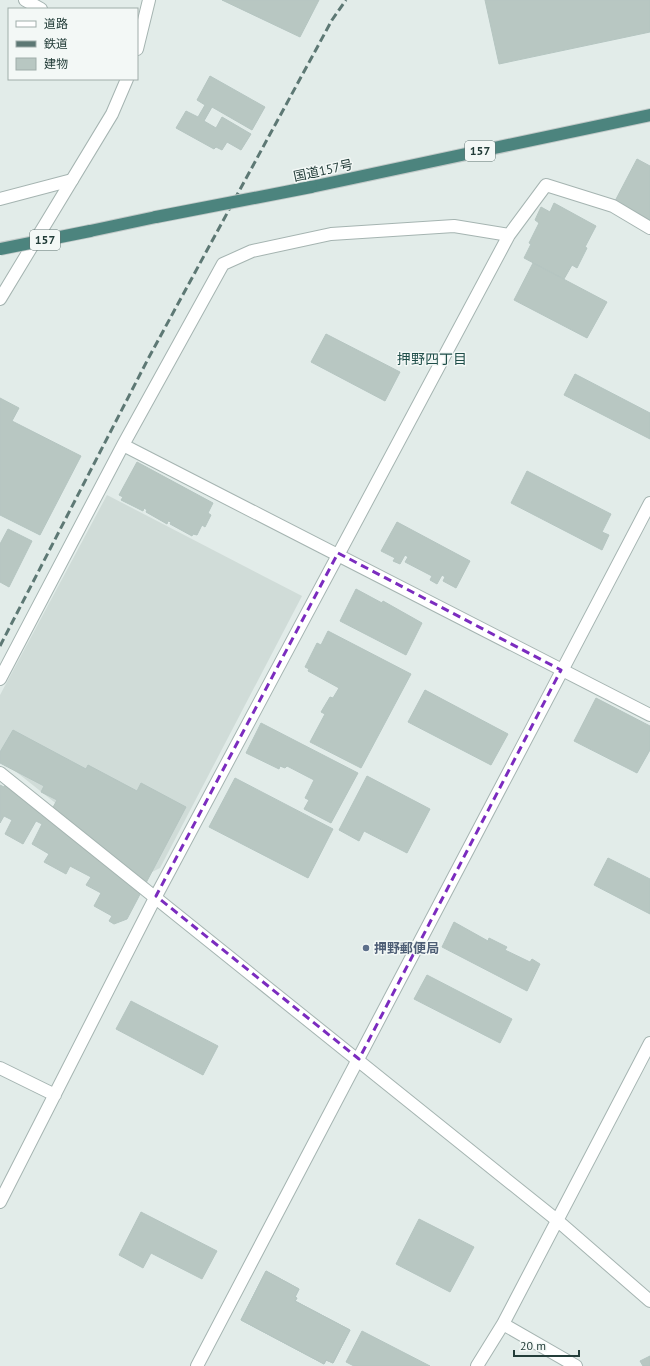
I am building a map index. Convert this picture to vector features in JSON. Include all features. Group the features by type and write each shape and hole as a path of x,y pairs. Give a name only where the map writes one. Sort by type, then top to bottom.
{"highway":[{"name":"国道157号","path":"0,249 311,187 650,115"}],"street":[{"path":"25,0 39,8"},
{"path":"138,45 149,0"},
{"path":"0,299 112,114 127,80"},
{"path":"0,199 72,180"},
{"path":"1,1200 156,896 509,235 546,185 614,206 650,228"},
{"path":"0,679 123,445 223,264 252,251 330,234 454,226 509,235"},
{"path":"123,445 650,715"},
{"path":"197,1366 650,502"},
{"path":"0,773 359,1059 558,1221 650,1301"},
{"path":"477,1366 503,1324 558,1221 650,1042"},
{"path":"0,1068 55,1095"},
{"path":"503,1324 576,1366"}],"highlighted area":[{"path":"338,553 561,670 359,1059 156,896"}],"shaded area":[{"path":"107,495 302,596 160,868 146,875 0,759 0,695"}],"building":[{"path":"222,0 319,0 300,37"},
{"path":"485,0 650,0 650,32 499,64"},
{"path":"210,76 265,107 252,130 212,107 204,121 216,128 222,117 251,134 241,150 227,142 222,150 216,147 214,149 176,128 186,111 198,117 205,105 197,100"},
{"path":"637,159 650,166 650,221 614,203"},
{"path":"554,203 596,226 585,247 587,248 577,268 572,265 564,279 524,258 531,244 529,243 539,223 535,220 541,207 550,212"},
{"path":"533,263 607,302 587,338 514,300"},
{"path":"326,334 400,372 385,401 311,362"},
{"path":"575,374 650,413 650,439 564,395"},
{"path":"0,398 19,408 12,421 81,456 40,535 0,515"},
{"path":"137,462 213,503 208,513 211,515 205,527 202,525 197,535 193,534 192,536 170,524 171,522 168,521 167,524 146,512 147,510 144,508 143,511 121,500 123,497 119,495"},
{"path":"527,471 611,514 602,532 609,535 602,550 511,503"},
{"path":"397,522 470,561 456,588 443,581 445,577 442,575 437,584 430,580 432,576 405,562 408,557 405,555 400,564 393,561 395,558 381,551"},
{"path":"8,529 32,541 9,587 0,582 0,544"},
{"path":"356,589 382,603 383,601 422,623 406,655 340,621"},
{"path":"328,631 411,674 361,768 310,742 325,714 321,712 330,697 333,698 339,688 308,671 309,669 305,667 317,643 321,645"},
{"path":"425,690 508,734 491,765 408,722"},
{"path":"596,698 650,726 650,750 637,773 574,741"},
{"path":"261,723 358,773 331,823 304,809 309,800 305,798 314,780 287,766 285,768 280,766 279,769 246,753"},
{"path":"13,730 86,769 88,765 137,791 141,783 186,807 127,919 114,924 109,921 112,916 94,906 101,893 86,885 91,877 70,866 66,874 44,862 49,854 32,844 42,824 36,821 23,844 5,834 12,820 4,816 0,823 0,785 4,787 7,782 43,806 39,814 47,818 57,800 41,792 44,786 0,763 0,752"},
{"path":"367,776 430,809 407,853 364,831 359,841 339,830"},
{"path":"235,778 333,829 308,878 209,827"},
{"path":"608,858 650,879 650,914 594,885"},
{"path":"454,922 488,941 489,938 507,947 505,950 530,962 532,959 540,964 527,991 442,947"},
{"path":"427,975 512,1019 500,1043 414,999"},
{"path":"131,1001 218,1046 203,1075 116,1029"},
{"path":"141,1212 217,1251 202,1279 151,1253 143,1268 119,1255"},
{"path":"419,1219 474,1247 450,1292 396,1264"},
{"path":"266,1271 299,1289 295,1297 297,1298 295,1301 350,1330 333,1363 326,1360 324,1364 241,1320"},
{"path":"266,1271 299,1289 295,1297 297,1298 295,1301 350,1330 333,1363 326,1360 324,1364 241,1320"},
{"path":"362,1331 430,1366 354,1366 346,1362"},
{"path":"650,1356 650,1366 643,1366 640,1361"}],"railway":[{"path":"0,646 148,359 332,20 346,0"}],"place":[{"name":"押野郵便局","path":"366,948"}],"district":[{"name":"押野四丁目","path":"432,359"}]}
